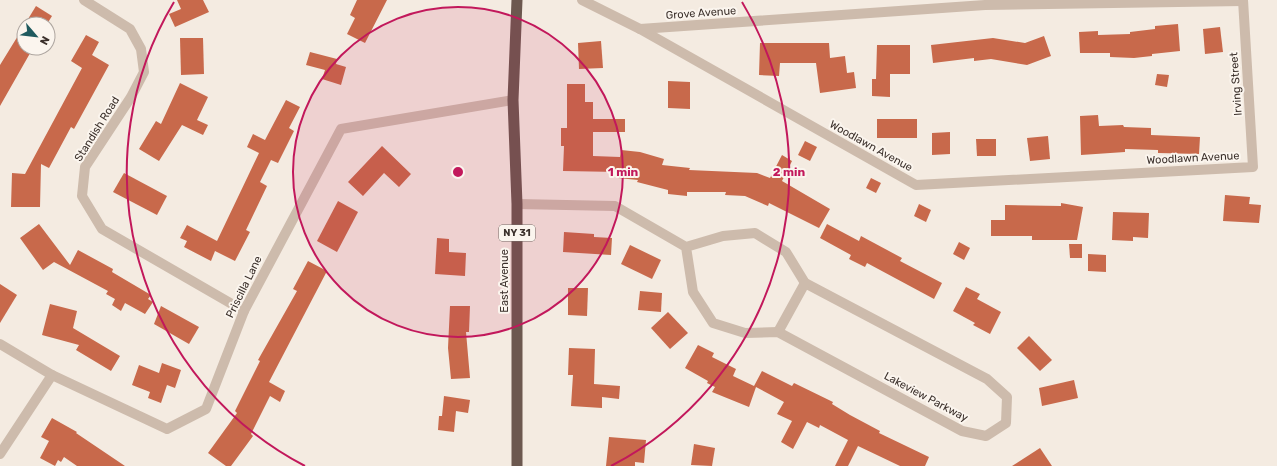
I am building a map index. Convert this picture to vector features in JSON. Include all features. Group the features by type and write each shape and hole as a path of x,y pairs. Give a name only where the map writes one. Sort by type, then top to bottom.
{"highway":[{"name":"East Avenue","path":"517,0 513,100 517,204 517,466"}],"street":[{"name":"Standish Road","path":"84,0 130,29 141,49 144,72 131,97 85,167 82,196 102,229 244,311"},
{"name":"Woodlawn Avenue","path":"582,0 640,29 916,185 1253,167"},
{"name":"Grove Avenue","path":"640,29 984,3 1243,0"},
{"name":"Irving Street","path":"1243,0 1253,167"},
{"name":"Priscilla Lane","path":"0,344 52,375 167,429 206,409 244,311 341,129 513,100"},
{"path":"517,204 615,206 686,247 723,236 755,232 786,252 805,283 778,332 745,333 713,323 693,292 686,247"},
{"name":"Lakeview Parkway","path":"778,332 962,431 986,436 1006,423 1007,398 987,379 805,283"},
{"path":"0,454 52,375"}],"building":[{"path":"177,0 203,0 209,12 175,27 169,14 181,9"},
{"path":"357,0 387,0 365,43 347,34 355,18 350,15"},
{"path":"36,6 52,16 30,16"},
{"path":"1178,24 1180,51 1152,54 1152,56 1134,58 1110,57 1110,53 1080,53 1079,32 1098,31 1098,35 1130,34 1130,32 1155,29 1155,26"},
{"path":"1220,27 1223,52 1205,54 1203,29"},
{"path":"86,35 99,42 92,55 109,65 74,129 71,127 49,168 41,164 40,207 11,207 12,173 25,174 82,68 71,61"},
{"path":"1044,36 1051,56 1027,65 991,59 974,61 974,58 933,63 931,45 993,38 1025,43"},
{"path":"180,38 203,38 204,74 181,75"},
{"path":"16,39 16,56 28,56 0,106 0,65"},
{"path":"601,41 603,68 579,69 578,43"},
{"path":"760,43 829,43 830,58 845,56 847,73 854,72 856,88 820,93 816,63 780,63 779,76 759,75"},
{"path":"877,45 910,45 910,74 890,74 890,97 872,96 872,79 876,79"},
{"path":"310,52 337,59 336,64 346,67 341,85 322,79 325,70 306,65"},
{"path":"1157,74 1169,75 1167,87 1155,85"},
{"path":"668,81 690,82 690,109 668,108"},
{"path":"180,83 208,97 197,120 208,125 203,135 182,125 159,161 139,149 156,121 161,124"},
{"path":"567,84 585,84 585,102 593,102 593,119 625,119 625,132 593,132 593,156 620,157 621,150 640,152 664,159 662,165 690,168 689,170 757,173 770,178 782,155 792,161 782,181 830,209 819,228 769,203 768,206 745,196 725,195 726,192 687,192 687,196 668,194 668,190 637,182 638,180 618,178 619,172 563,171 564,146 561,146 561,128 567,128"},
{"path":"286,100 300,107 289,128 294,131 278,163 271,160 260,182 267,186 246,230 250,232 235,261 215,251 211,261 184,247 187,241 180,238 187,225 217,241 259,153 247,147 253,134 265,140"},
{"path":"1098,115 1099,126 1123,125 1124,127 1151,128 1151,135 1200,137 1199,154 1158,153 1158,150 1125,149 1125,152 1081,155 1080,116"},
{"path":"877,119 917,119 917,138 877,138"},
{"path":"950,132 950,154 932,155 932,133"},
{"path":"1048,136 1050,159 1030,161 1027,138"},
{"path":"976,139 996,139 996,156 977,156"},
{"path":"805,141 817,147 810,161 798,155"},
{"path":"382,146 411,174 399,187 384,173 363,196 348,182"},
{"path":"124,173 167,196 157,215 113,192"},
{"path":"871,178 881,183 876,193 866,188"},
{"path":"1225,195 1250,197 1249,204 1261,205 1259,223 1223,221"},
{"path":"338,201 358,212 337,252 317,241"},
{"path":"1061,203 1083,207 1077,240 1032,240 1032,236 991,236 991,220 1005,220 1005,205 1061,206"},
{"path":"919,204 931,210 926,222 914,216"},
{"path":"1113,212 1149,213 1148,238 1133,237 1133,241 1112,240"},
{"path":"39,224 70,265 78,250 113,269 112,272 151,295 148,299 153,302 145,314 125,303 121,311 112,305 115,299 106,294 108,291 54,262 43,270 20,238"},
{"path":"827,224 859,241 861,236 902,258 900,261 942,283 934,299 867,263 865,267 849,259 851,255 820,238"},
{"path":"564,232 594,234 594,237 612,238 611,255 563,252"},
{"path":"437,238 449,239 449,252 466,253 465,276 435,274"},
{"path":"959,242 970,248 964,260 953,254"},
{"path":"1069,244 1082,244 1082,258 1070,258"},
{"path":"630,245 661,260 652,279 621,264"},
{"path":"1088,254 1106,255 1106,272 1088,271"},
{"path":"308,261 327,271 269,382 285,391 280,402 270,396 251,434 253,436 231,466 226,466 208,453 237,413 235,411 260,361 258,360 297,291 293,289"},
{"path":"0,284 17,295 0,323"},
{"path":"966,287 980,294 977,299 1001,312 990,334 973,325 975,323 953,311"},
{"path":"568,288 588,288 587,316 568,315"},
{"path":"640,291 662,293 661,312 638,310"},
{"path":"50,304 77,311 73,328 120,356 111,371 76,350 79,345 42,335"},
{"path":"161,306 199,327 189,344 154,324"},
{"path":"450,306 470,306 469,332 466,332 470,378 451,379 448,348"},
{"path":"668,312 688,333 670,349 651,328"},
{"path":"1029,336 1052,360 1040,371 1017,348"},
{"path":"698,345 714,353 712,357 736,369 733,376 754,386 762,371 792,386 794,383 833,402 832,404 880,431 879,433 929,457 925,466 900,466 858,446 848,466 835,466 848,440 820,425 819,428 807,422 793,449 781,442 792,421 777,414 784,402 756,387 749,407 712,392 715,387 707,383 708,381 685,368"},
{"path":"569,348 595,349 594,384 620,386 619,399 602,397 602,408 571,406 573,375 568,375"},
{"path":"162,363 181,370 175,388 167,385 161,403 148,398 150,392 132,385 139,365 159,373"},
{"path":"1074,380 1078,398 1042,406 1039,388"},
{"path":"444,396 470,400 468,413 456,411 454,432 438,430 439,416 442,416"},
{"path":"52,418 77,432 76,433 125,466 77,466 64,457 61,462 58,460 55,466 40,458 49,441 41,437"},
{"path":"609,437 646,440 644,463 635,462 635,466 606,466"},
{"path":"694,444 715,448 712,466 691,465"},
{"path":"1040,448 1052,466 1012,466"}]}
